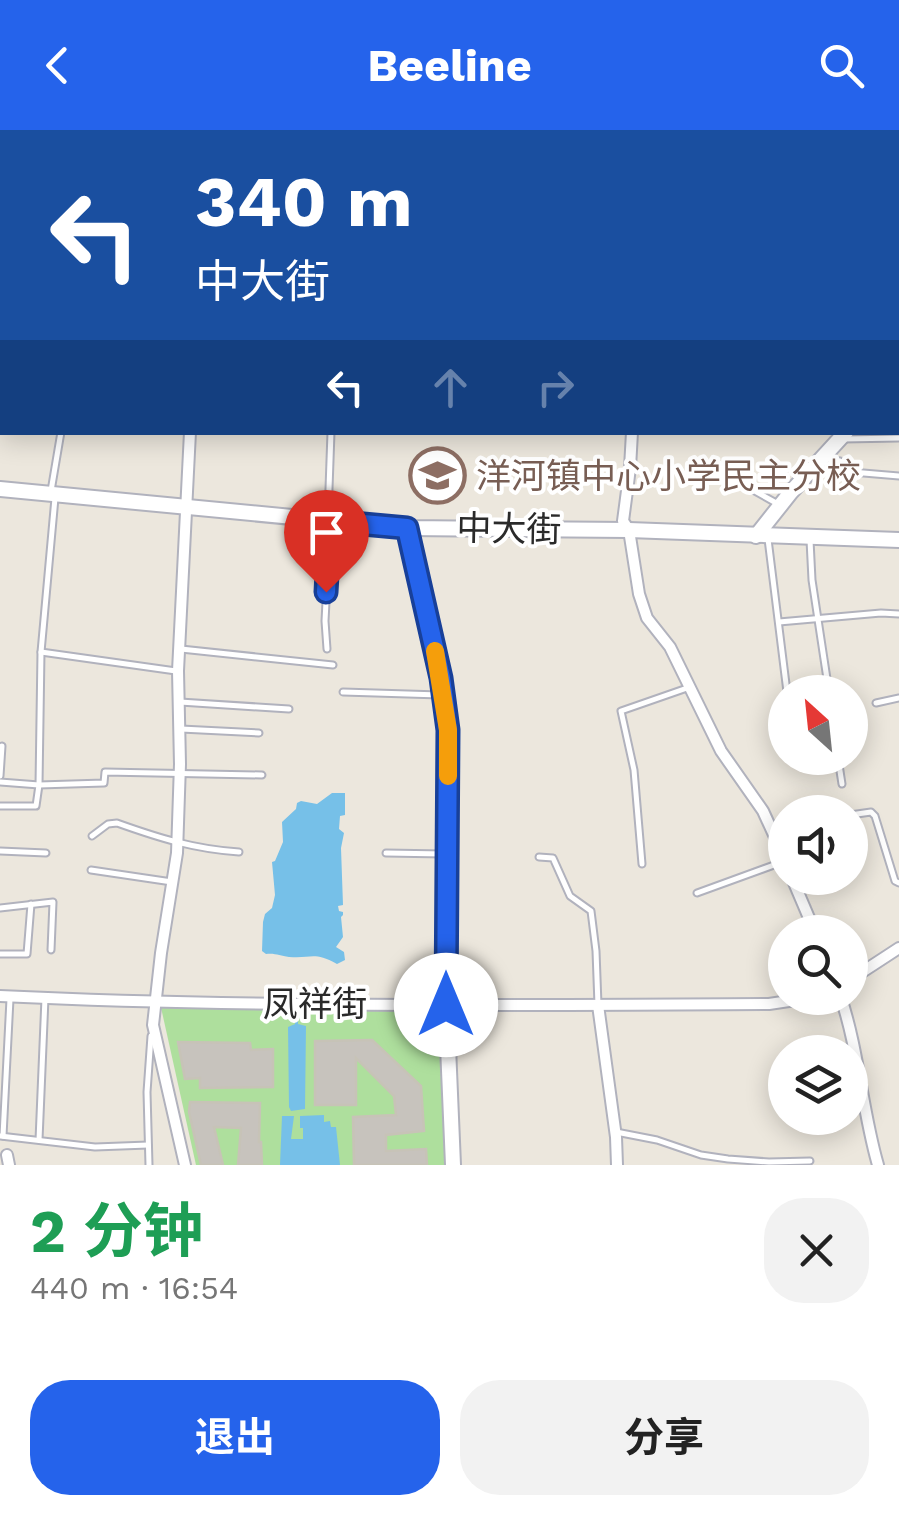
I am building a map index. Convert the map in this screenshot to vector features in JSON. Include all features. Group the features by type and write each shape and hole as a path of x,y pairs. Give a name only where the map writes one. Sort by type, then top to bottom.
{"street":[{"path":"185,1165 152,1025 177,844 178,648 190,435"},
{"path":"632,435 623,521 629,530 639,594 647,618 670,647 721,752 768,818"},
{"path":"762,536 780,505 843,436"},
{"name":"中大街","path":"0,489 407,528 629,530 899,540"},
{"path":"407,528 444,695 448,730 446,1005 453,1165"},
{"path":"868,968 899,948"},
{"name":"凤祥街","path":"5,996 154,1004 768,1004"},
{"path":"598,1004 617,1165"},
{"path":"845,1015 878,1165"}],"lane":[{"path":"0,806 36,806 41,652 61,435"},
{"path":"327,648 331,435"},
{"path":"843,436 899,438"},
{"path":"822,458 840,462 840,471 899,476"},
{"path":"700,466 728,476 780,505"},
{"path":"762,536 785,675"},
{"path":"810,537 826,675"},
{"path":"779,622 899,614"},
{"path":"178,648 332,665"},
{"path":"41,652 178,671"},
{"path":"642,864 634,770 621,711 690,688"},
{"path":"343,692 444,695"},
{"path":"876,702 899,698"},
{"path":"177,701 289,709"},
{"path":"178,729 260,733"},
{"path":"2,746 0,779 39,785 104,783 105,772 262,775"},
{"path":"841,775 842,784"},
{"path":"868,812 875,816 894,882 899,883"},
{"path":"92,836 108,824 117,823 177,844 239,852"},
{"path":"0,850 46,853"},
{"path":"386,854 447,854"},
{"path":"539,857 553,858 570,896 591,911 598,1004"},
{"path":"698,893 768,866"},
{"path":"91,870 172,882"},
{"path":"0,908 53,902 50,950"},
{"path":"0,954 27,954 30,904"},
{"path":"5,996 2,1136 95,1147 148,1145"},
{"path":"39,1140 44,998"},
{"path":"149,1165 147,1092 154,1004"},
{"path":"616,1132 728,1159 810,1161"}],"green space":[{"path":"160,1003 437,1003 446,1165 196,1165"}],"water":[{"path":"332,793 345,793 345,815 340,816 339,829 344,833 343,905 338,906 343,912 343,937 336,947 344,952 345,960 337,964 317,957 266,954 262,951 263,922 275,895 272,862 283,842 282,822 297,803 317,804"},
{"path":"306,1005 306,1018 298,1018 298,1024 306,1026 305,1109 291,1111 288,1027 295,1024 295,1018 288,1017 288,1006"},
{"path":"324,1115 324,1122 330,1121 331,1127 336,1127 340,1165 280,1165 282,1116 294,1116 291,1139 303,1139 300,1116"}],"building":[{"path":"372,1040 421,1086 424,1131 386,1135 386,1151 426,1149 427,1165 354,1165 353,1117 396,1115 394,1096 356,1058 356,1105 315,1105 315,1041"},
{"path":"178,1042 250,1043 251,1050 273,1049 273,1087 200,1088 200,1078 185,1079"},
{"path":"190,1102 260,1103 262,1165 238,1165 241,1128 214,1127 223,1165 201,1165"}],"slow traffic":[{"path":"435,651 448,730 448,776"}],"place":[{"name":"洋河镇中心小学民主分校","path":"437,476"}],"route":[{"path":"326,592 330,521 407,528 441,678 448,730 446,1005"}]}
